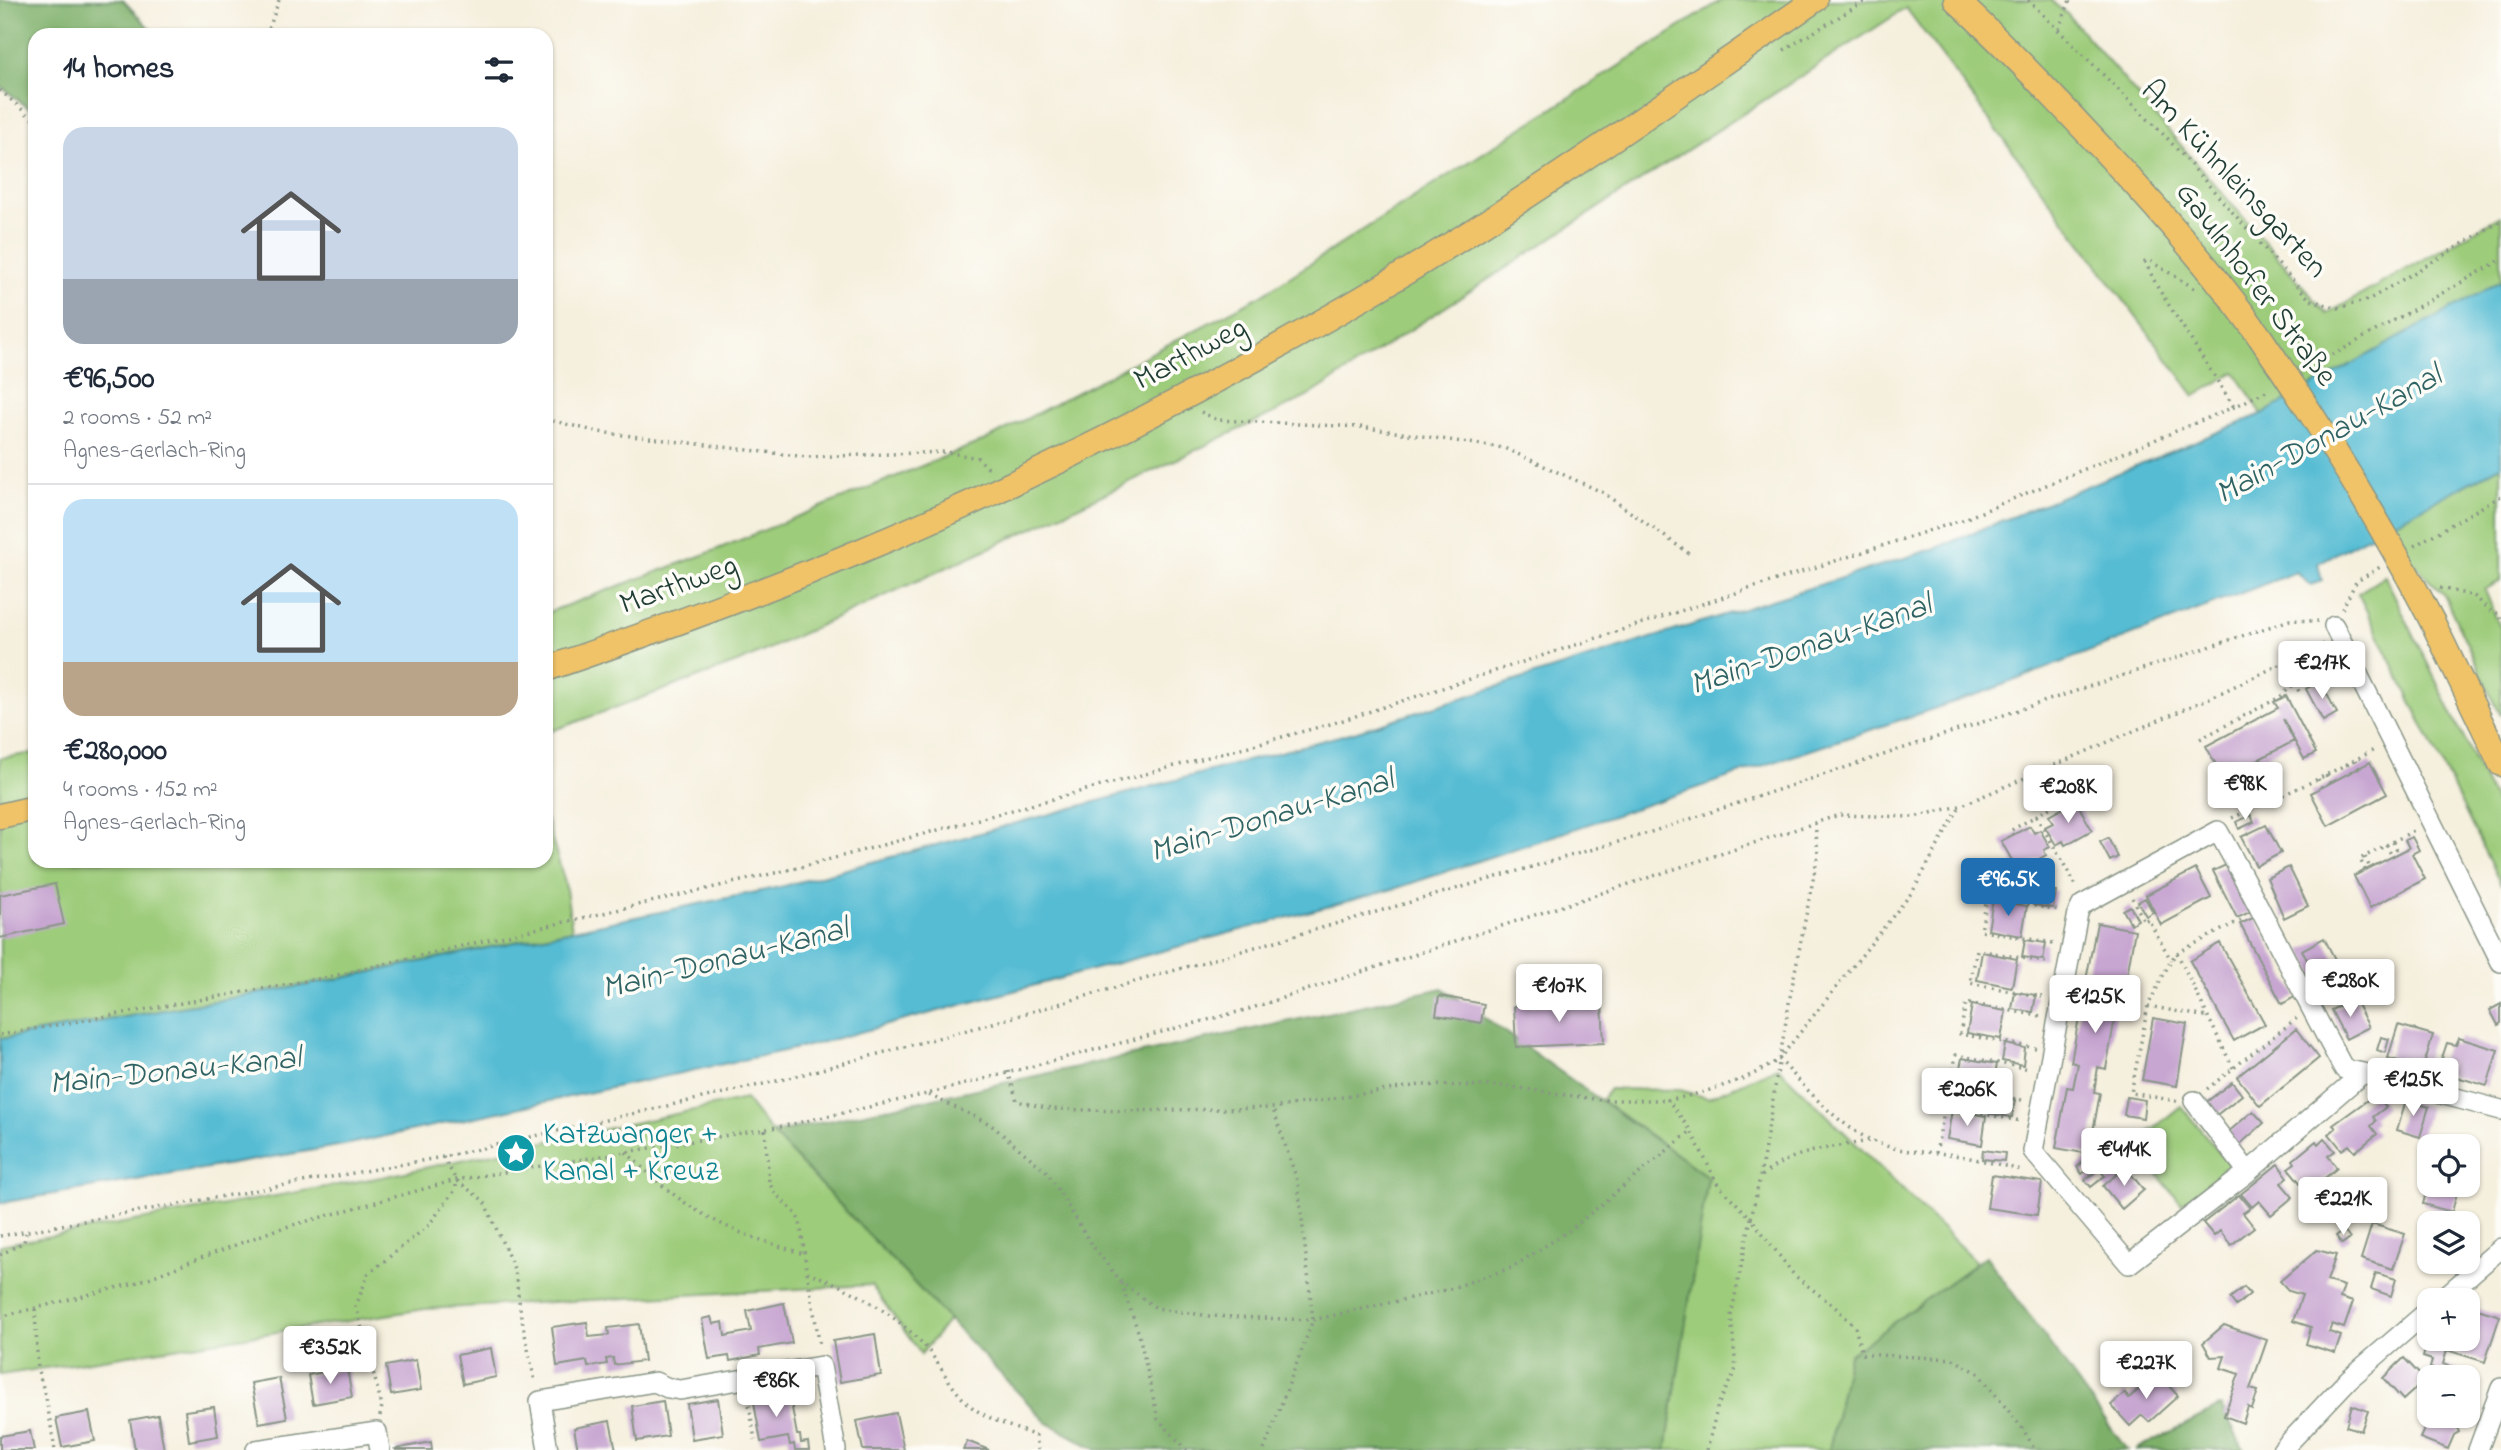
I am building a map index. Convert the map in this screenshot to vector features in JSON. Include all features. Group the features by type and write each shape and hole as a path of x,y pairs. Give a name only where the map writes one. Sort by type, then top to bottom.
{"main road":[{"name":"Marthweg","path":"553,667 660,630 894,537 1007,485 1188,395 1381,287 1574,166 1795,9 1815,0"},
{"name":"Gaulnhofer Straße","path":"1956,0 2057,100 2153,204 2221,283 2260,337 2353,478 2433,624 2501,764"},
{"path":"0,816 28,810"}],"street":[{"path":"2333,626 2501,961"},
{"path":"2363,1073 2248,1172 2129,1264 2032,1151 2082,908 2218,831 2262,909 2310,1008 2344,1069 2363,1073 2501,1110"},
{"path":"2193,1101 2248,1172"},
{"path":"2455,1288 2501,1248"},
{"path":"2282,1450 2349,1379 2417,1320"},
{"path":"548,1450 540,1401 654,1382 680,1390 821,1366 836,1450"},
{"path":"2478,1450 2501,1388"},
{"path":"256,1450 378,1441"}],"path":[{"path":"269,28 279,0"},
{"path":"1785,50 1867,0"},
{"name":"Am Kühnleinsgarten","path":"2028,0 2168,139 2310,300 2338,308 2368,300 2501,221"},
{"path":"2059,29 2070,0"},
{"path":"0,90 28,115"},
{"path":"2303,372 2501,260"},
{"path":"2195,289 2150,261 2145,262 2158,288 2234,407"},
{"path":"0,1035 342,974 805,866 1334,723 1962,520 2234,407 2280,383"},
{"path":"1218,420 1360,427 1504,448 1602,492 1691,555"},
{"path":"553,421 598,432 807,457 946,452 978,457 1007,485"},
{"path":"2407,550 2501,496"},
{"path":"0,1317 135,1283 275,1230 456,1180 764,1130 927,1094 1249,1009 1839,815 1914,817 1960,806 2203,701 2327,643 2356,582 2387,563"},
{"path":"2441,590 2474,596 2501,618"},
{"path":"0,1236 443,1157 781,1080 986,1025 1642,835 2290,620 2315,620 2333,626"},
{"path":"2200,739 2280,697 2295,683 2347,654"},
{"path":"2295,683 2300,694"},
{"path":"2218,831 2225,821 2318,779 2390,741"},
{"path":"2355,760 2359,768"},
{"path":"2347,764 2351,772"},
{"path":"2326,775 2330,783"},
{"path":"2318,779 2322,788"},
{"path":"2013,835 2010,831 2018,829 2063,800 2067,806"},
{"path":"2056,804 2060,810"},
{"path":"1008,1071 1017,1101 1051,1109 1125,1111 1272,1108 1420,1085 1504,1086 1601,1100 1668,1100 1687,1097 1766,1069 1779,1059 1913,891 1960,806"},
{"path":"2036,816 2082,908"},
{"path":"2368,869 2365,857 2431,821"},
{"path":"1707,1450 1718,1405 1736,1369 1731,1316 1760,1177 1779,1059 1818,854 1815,822"},
{"path":"2393,842 2399,853"},
{"path":"2386,845 2392,856"},
{"path":"2124,882 2144,921 2148,919 2171,960"},
{"path":"2072,947 1981,931 1987,898 2082,908"},
{"path":"2262,909 2177,953 2171,960 2148,1006 2131,1093 2190,1103 2310,1008"},
{"path":"2060,1009 1970,983 1977,950 2068,967"},
{"path":"2177,953 2233,1068"},
{"path":"2052,1050 1960,1034 1966,1003 2060,1009"},
{"path":"2148,1006 2207,1017"},
{"path":"2042,1103 1950,1087 1956,1055 2048,1072"},
{"path":"1779,1059 1845,1123 1871,1140 1906,1153 1936,1153 2053,1176"},
{"path":"927,1094 989,1124 1047,1172 1092,1245 1121,1282 1156,1308 1209,1316 1313,1320 1446,1290 1511,1268 1570,1230 1690,1131"},
{"path":"1668,1100 1690,1131 1718,1185 1751,1218 1794,1275 1836,1308 1855,1327 1862,1354 1953,1359 1979,1373 2024,1429 2035,1450"},
{"path":"1936,1153 1945,1107 2037,1124"},
{"path":"1264,1450 1313,1320 1298,1182 1272,1108"},
{"path":"764,1130 769,1182 774,1192 796,1214 800,1222 821,1366"},
{"path":"1760,1177 1776,1163 1793,1156 1871,1140"},
{"path":"625,1151 657,1181 711,1219 757,1239 804,1254"},
{"path":"443,1157 456,1180 484,1201 515,1271 521,1315 540,1401"},
{"path":"378,1441 382,1406 355,1306 368,1275 428,1226 456,1189 456,1180"},
{"path":"0,1255 24,1242 26,1233"},
{"path":"807,1272 875,1306 908,1329 928,1350 961,1396 980,1413 1036,1436 1038,1450"},
{"path":"1121,1282 1139,1334 1158,1419 1187,1450"},
{"path":"35,1309 38,1371 46,1397 55,1450"},
{"path":"745,1379 755,1440"}],"green space":[{"path":"0,0 123,0 149,28 28,28 28,108 0,86"},
{"path":"1722,0 2050,0 2068,15 2327,314 2501,216 2501,281 2262,414 2235,372 2195,396 1906,8 1307,397 1035,527 742,661 553,730 553,610 708,553 988,439 1260,296"},
{"path":"2501,466 2501,580 2485,590 2501,630 2501,716 2444,595 2382,529"},
{"path":"2385,576 2501,815 2501,885 2358,593"},
{"path":"28,754 28,868 553,868 553,843 565,883 572,930 322,982 0,1039 0,758"},
{"path":"1443,988 1708,1177 1666,1450 1097,1450 1046,1422 772,1133"},
{"path":"1778,1067 1977,1263 1849,1355 1829,1450 1666,1450 1708,1177 1601,1100 1610,1089 1680,1090 1708,1098"},
{"path":"745,1099 772,1133 949,1320 921,1354 871,1285 425,1309 0,1375 0,1245 382,1177"},
{"path":"2181,1106 2230,1165 2182,1204 2133,1145"},
{"path":"1986,1256 2127,1450 1829,1450 1849,1355"},
{"path":"2221,1406 2244,1450 2135,1450"}],"water":[{"name":"Main-Donau-Kanal","path":"2501,281 2501,466 2318,563 2322,581 2310,585 2296,572 1987,691 1397,888 812,1045 344,1145 0,1203 0,1039 323,982 780,887 1354,732 1936,548 2262,414"}],"building":[{"path":"2320,681 2337,713 2323,721 2306,689"},
{"path":"2286,696 2316,753 2304,759 2283,719 2294,741 2223,778 2206,746 2278,708 2274,702"},
{"path":"2370,762 2387,794 2328,826 2311,793"},
{"path":"2076,801 2092,830 2065,845 2063,841 2056,845 2045,827 2053,823 2049,816"},
{"path":"2251,815 2254,822 2239,829 2236,822"},
{"path":"2266,825 2281,853 2256,866 2241,837"},
{"path":"2030,826 2034,833 2040,830 2050,847 2044,850 2046,855 2018,871 2001,841"},
{"path":"2412,837 2419,850 2412,854 2425,879 2370,908 2354,876 2409,848 2405,840"},
{"path":"2108,838 2118,857 2110,861 2100,842"},
{"path":"2226,865 2250,912 2237,918 2213,871"},
{"path":"2289,867 2308,906 2284,918 2267,878"},
{"path":"2196,869 2211,898 2161,925 2146,895"},
{"path":"55,884 64,924 0,938 0,895"},
{"path":"2035,888 2056,891 2053,908 2033,905"},
{"path":"2145,898 2153,912 2146,916 2138,902"},
{"path":"1993,900 2027,906 2022,936 1988,930"},
{"path":"2130,906 2138,920 2131,924 2123,910"},
{"path":"2255,917 2296,996 2282,1004 2240,924"},
{"path":"2097,923 2135,930 2125,987 2115,985 2111,1011 2116,1012 2106,1069 2098,1067 2094,1092 2100,1093 2089,1154 2056,1148 2067,1087 2073,1088 2078,1064 2071,1062 2081,1006 2090,1007 2095,982 2086,980"},
{"path":"2324,938 2339,967 2316,978 2302,950"},
{"path":"2025,940 2046,943 2043,960 2022,957"},
{"path":"2220,943 2265,1024 2234,1041 2190,961"},
{"path":"1982,952 2017,959 2012,987 1977,980"},
{"path":"2015,992 2036,995 2033,1012 2012,1009"},
{"path":"1439,996 1484,1004 1481,1023 1436,1015"},
{"path":"2354,999 2369,1027 2346,1039 2331,1010"},
{"path":"1602,1002 1604,1043 1516,1047 1514,1006"},
{"path":"2501,1004 2501,1023 2498,1025 2490,1010"},
{"path":"1972,1005 2006,1011 2001,1039 1967,1033"},
{"path":"2153,1018 2187,1024 2177,1086 2142,1080"},
{"path":"2398,1025 2433,1035 2423,1068 2388,1058"},
{"path":"2296,1029 2319,1058 2260,1106 2237,1077"},
{"path":"2381,1037 2389,1039 2385,1053 2377,1050"},
{"path":"2459,1038 2498,1050 2487,1086 2447,1074 2450,1064 2441,1061 2447,1043 2456,1045"},
{"path":"2005,1044 2025,1048 2023,1065 2002,1061"},
{"path":"1962,1058 1997,1064 1992,1092 1957,1085"},
{"path":"2232,1082 2242,1095 2214,1117 2204,1104"},
{"path":"2376,1094 2386,1107 2373,1117 2376,1121 2371,1126 2377,1134 2355,1152 2349,1145 2342,1150 2329,1134 2336,1128 2333,1125"},
{"path":"1994,1097 2015,1100 2012,1117 1991,1114"},
{"path":"2127,1097 2145,1100 2143,1118 2124,1115"},
{"path":"2406,1100 2429,1107 2421,1134 2417,1136 2397,1130"},
{"path":"1952,1110 1986,1116 1982,1145 1947,1139"},
{"path":"2253,1111 2264,1123 2238,1146 2227,1133"},
{"path":"2324,1138 2335,1151 2328,1156 2337,1168 2314,1187 2308,1179 2301,1184 2288,1168 2295,1163 2293,1160 2316,1141 2318,1144"},
{"path":"1983,1150 2005,1153 2004,1161 1982,1159"},
{"path":"2089,1157 2095,1164 2082,1174 2077,1167"},
{"path":"2278,1164 2288,1177 2281,1183 2293,1197 2271,1215 2259,1201 2252,1207 2241,1194"},
{"path":"2125,1167 2144,1190 2122,1209 2103,1186"},
{"path":"2099,1169 2105,1176 2091,1187 2085,1180"},
{"path":"1992,1175 2042,1182 2037,1215 1987,1208"},
{"path":"2239,1195 2250,1208 2243,1213 2254,1227 2231,1245 2220,1231 2214,1236 2203,1223"},
{"path":"2425,1197 2456,1197 2452,1211 2423,1204"},
{"path":"2372,1224 2405,1234 2393,1269 2361,1259"},
{"path":"2344,1230 2350,1238 2342,1244 2336,1236"},
{"path":"2317,1250 2336,1255 2327,1281 2344,1286 2340,1298 2353,1302 2344,1328 2332,1324 2329,1332 2341,1336 2335,1353 2306,1344 2311,1327 2293,1321 2302,1295 2289,1291 2280,1281"},
{"path":"2376,1273 2396,1279 2391,1296 2371,1289"},
{"path":"2244,1287 2250,1294 2236,1306 2230,1298"},
{"path":"784,1303 792,1343 759,1349 760,1355 730,1361 729,1356 709,1359 702,1319 711,1317 713,1324 723,1322 725,1336 751,1331 747,1311"},
{"path":"2480,1310 2500,1316 2485,1362 2450,1351 2480,1351"},
{"path":"587,1322 589,1337 609,1335 608,1328 639,1324 644,1361 614,1365 613,1358 606,1359 607,1364 588,1367 587,1361 557,1366 552,1327"},
{"path":"2224,1325 2267,1340 2250,1389 2258,1391 2252,1409 2248,1407 2243,1423 2224,1416 2239,1374 2221,1368 2225,1356 2211,1357 2203,1343"},
{"path":"875,1334 881,1375 840,1382 833,1341"},
{"path":"491,1348 496,1377 463,1384 457,1355"},
{"path":"2425,1351 2447,1351 2443,1364 2445,1365 2431,1365 2432,1360 2423,1357"},
{"path":"2404,1358 2417,1372 2417,1387 2403,1400 2383,1378"},
{"path":"416,1360 421,1390 391,1395 386,1366"},
{"path":"347,1368 352,1397 313,1404 308,1375"},
{"path":"2157,1373 2178,1396 2149,1422 2142,1415 2130,1426 2111,1405 2125,1393 2129,1398"},
{"path":"279,1378 287,1418 259,1423 251,1383"},
{"path":"771,1388 773,1401 790,1397 797,1435 800,1435 801,1443 808,1442 809,1450 795,1450 788,1437 761,1442 752,1391"},
{"path":"718,1399 723,1434 692,1439 687,1404"},
{"path":"663,1401 668,1436 637,1441 632,1406"},
{"path":"2352,1405 2368,1411 2361,1431 2346,1426"},
{"path":"214,1407 218,1436 189,1441 185,1411"},
{"path":"89,1412 95,1441 62,1447 56,1418"},
{"path":"896,1413 904,1450 863,1450 857,1421"},
{"path":"158,1415 164,1450 135,1450 130,1420"},
{"path":"610,1421 616,1450 578,1450 574,1428"},
{"path":"2425,1428 2457,1428 2459,1432 2454,1435 2448,1449 2420,1438"},
{"path":"30,1431 34,1450 0,1450 0,1436"},
{"path":"967,1441 989,1450 963,1450"},
{"path":"431,1442 432,1450 395,1449"}],"place":[{"name":"Katzwanger + Kanal + Kreuz","path":"516,1153"}]}
